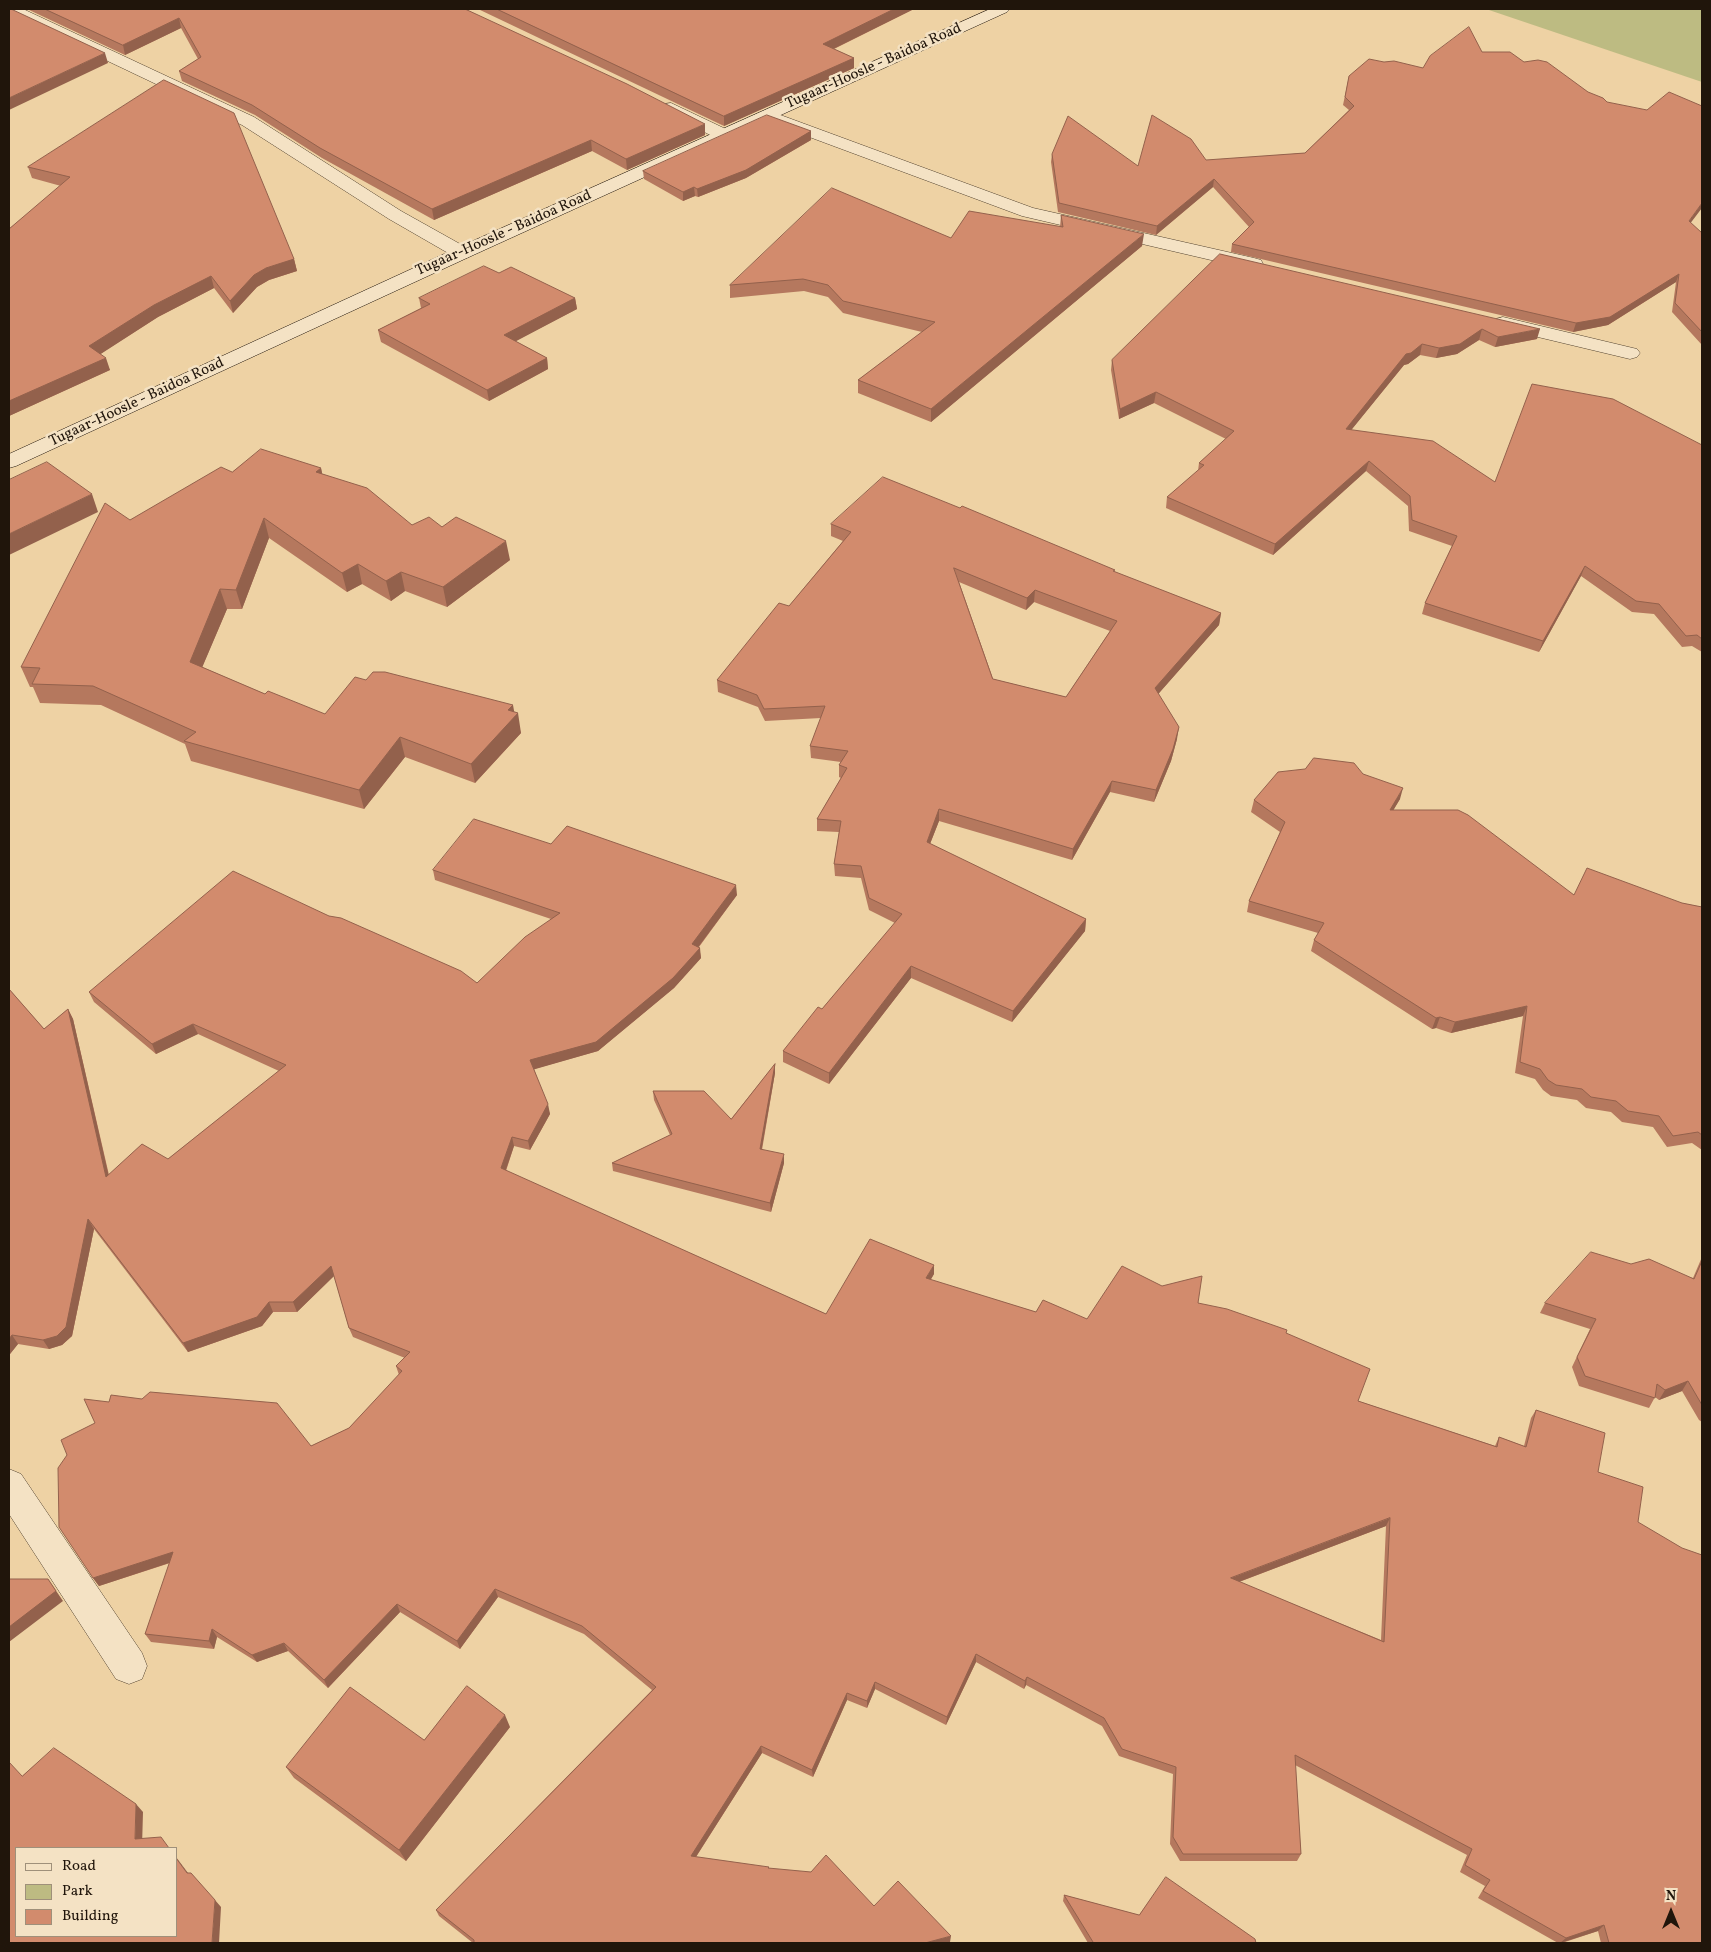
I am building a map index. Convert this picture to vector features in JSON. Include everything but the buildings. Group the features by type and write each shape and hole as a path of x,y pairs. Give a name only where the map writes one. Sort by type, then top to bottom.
{"street":[{"path":"11,9 248,121 395,215 462,252"},
{"name":"Tugaar-Hoosle - Baidoa Road","path":"9,462 462,252 1002,9"},
{"path":"653,99 724,135"},
{"path":"767,115 1028,212 1268,268"},
{"path":"1487,319 1630,353"},
{"path":"9,1484 129,1666"}],"green space":[{"path":"1486,9 1702,9 1702,82"}]}
